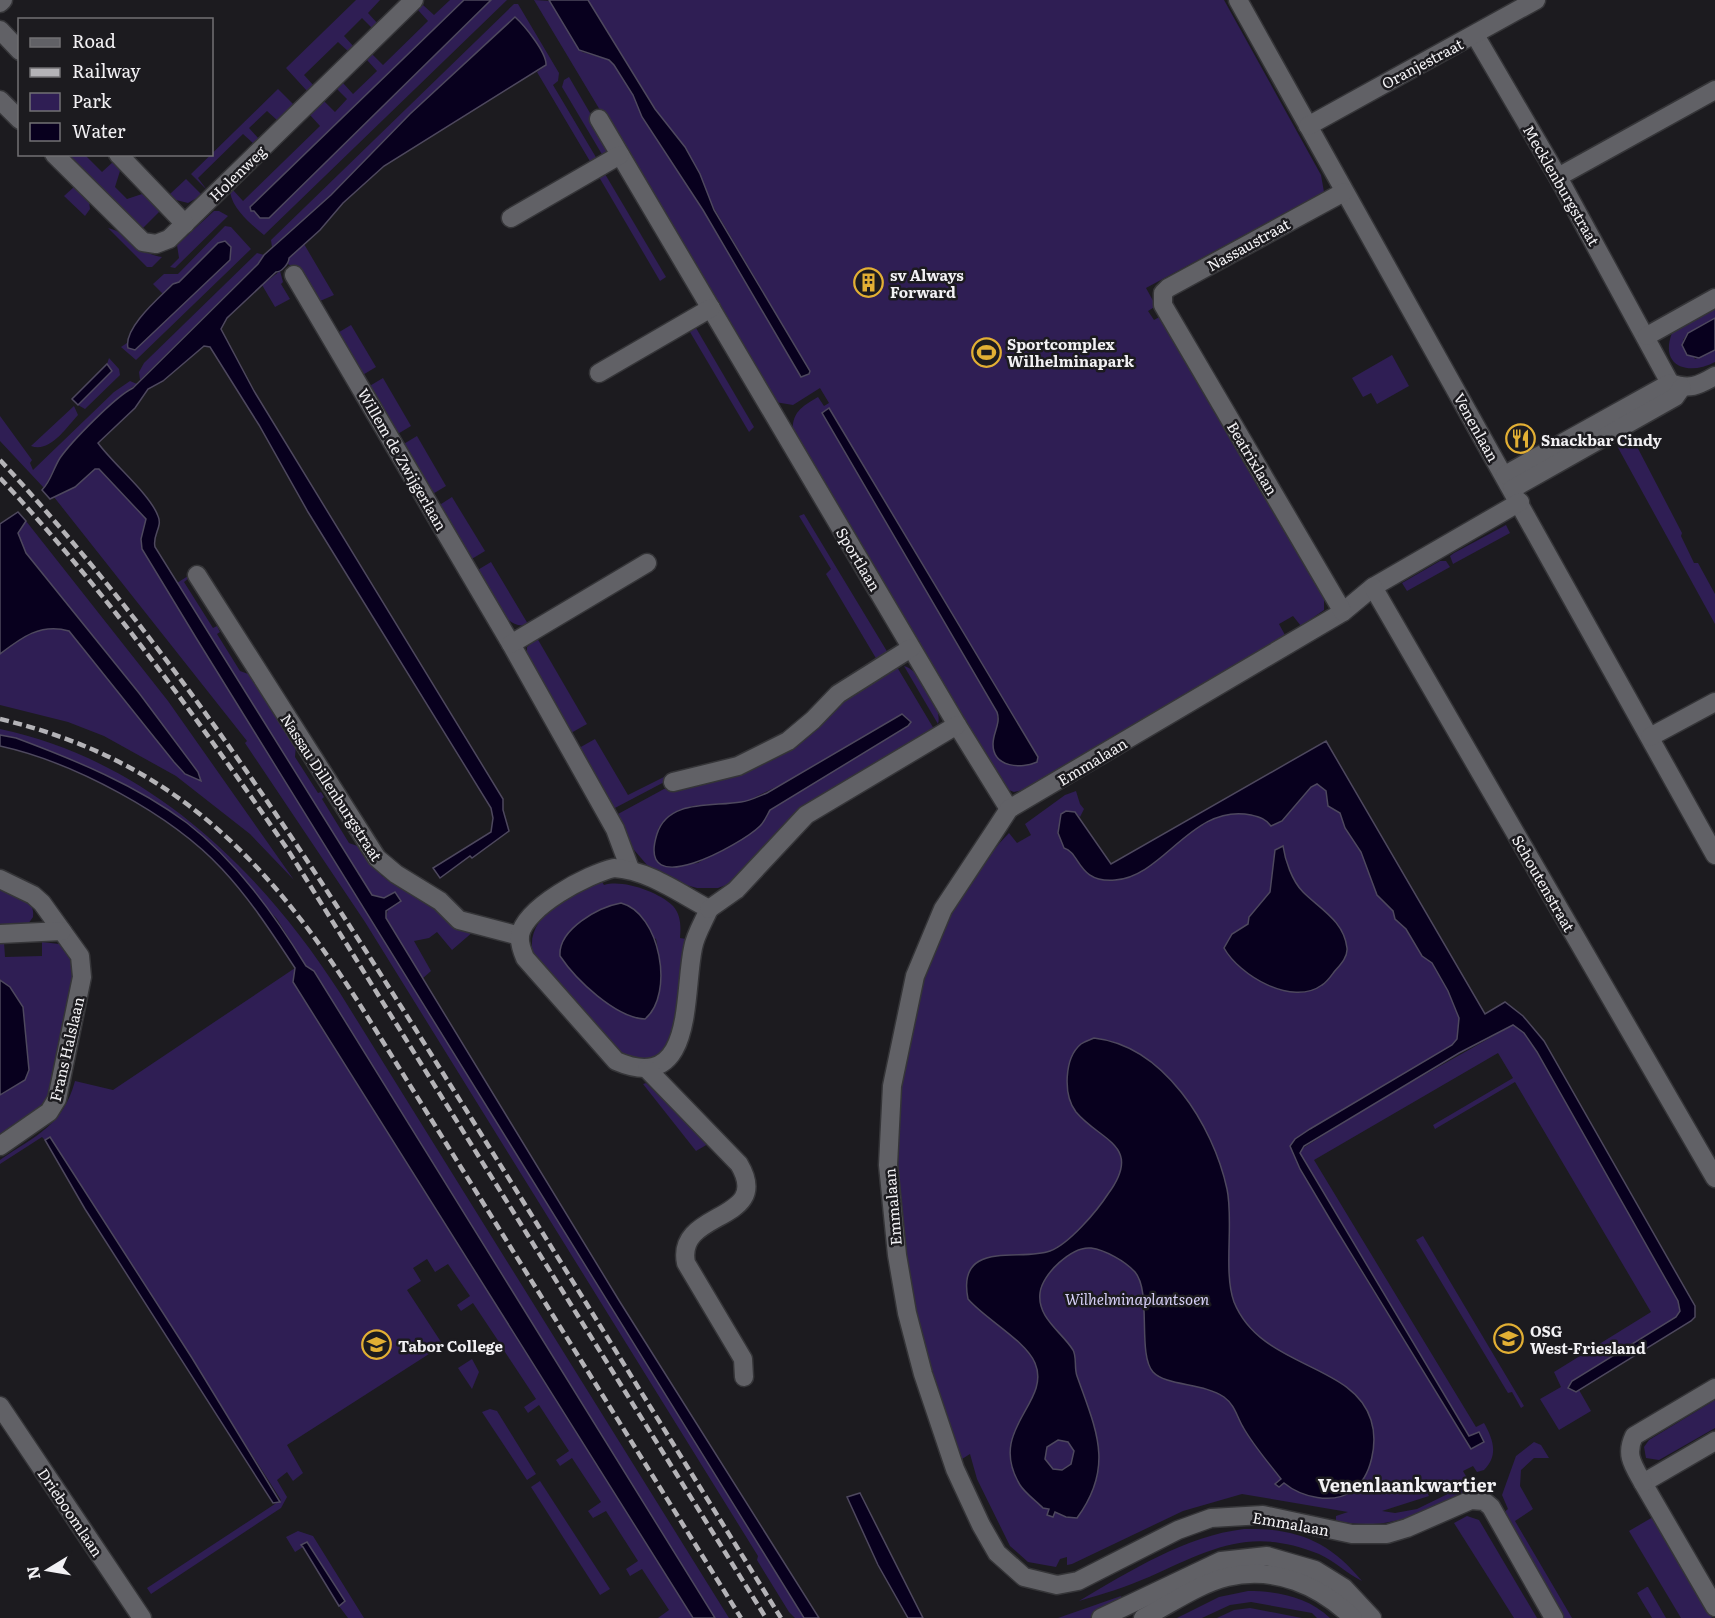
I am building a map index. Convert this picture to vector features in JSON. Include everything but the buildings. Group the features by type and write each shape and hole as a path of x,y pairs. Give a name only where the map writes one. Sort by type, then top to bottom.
{"street":[{"name":"Holenweg","path":"56,156 143,242 156,244 169,239 414,0"},
{"name":"Venenlaan","path":"1238,0 1715,855"},
{"name":"Oranjestraat","path":"1308,126 1536,0"},
{"path":"0,30 18,49"},
{"name":"Mecklenburgstraat","path":"1475,34 1676,385"},
{"path":"1558,177 1715,90"},
{"path":"0,100 18,118"},
{"name":"Sportlaan","path":"599,119 957,726 1010,809"},
{"path":"512,218 620,155"},
{"path":"120,156 185,224"},
{"name":"Nassaustraat","path":"1162,305 1163,293 1168,288 1344,192"},
{"name":"Willem de Zwijgerlaan","path":"294,275 512,644 615,830 630,869"},
{"path":"1647,336 1715,298"},
{"name":"Beatrixlaan","path":"1162,305 1343,612"},
{"path":"599,373 711,308"},
{"path":"1676,385 1696,387 1715,376"},
{"name":"Emmalaan","path":"1554,1618 1491,1507 1484,1501 1471,1500 1407,1528 1386,1534 1352,1534 1263,1515 1211,1518 1178,1530 1078,1581 1057,1585 1024,1577 998,1553 981,1525 955,1469 923,1374 907,1313 897,1255 888,1165 892,1086 915,976 943,909 1010,809 1343,612 1373,587 1512,489 1675,397 1676,385"},
{"path":"512,644 647,563"},
{"name":"Nassau Dillenburgstraat","path":"197,575 376,858 396,874 440,901 459,920 520,936"},
{"name":"Schoutenstraat","path":"1373,587 1715,1178"},
{"path":"673,782 738,766 788,741 813,720 838,694 911,648"},
{"path":"1650,737 1715,702"},
{"path":"709,909 630,869 601,871 560,892 525,923 520,936 525,958 616,1061 632,1067 647,1069 659,1066 668,1059 679,1044 693,945 709,909 736,890 807,814 957,726"},
{"name":"Frans Halslaan","path":"0,879 33,895 80,956 82,977 57,1099 49,1112 0,1146"},
{"path":"0,934 62,931"},
{"path":"647,1069 739,1164 746,1176 746,1189 742,1201 690,1234 684,1252 686,1263 743,1359 744,1377"},
{"path":"1715,1388 1634,1436 1629,1447 1629,1459 1715,1607"},
{"name":"Drieboomlaan","path":"0,1406 142,1618"},
{"path":"1643,1483 1715,1441"},
{"path":"1101,1618 1221,1561 1267,1556 1315,1570 1344,1588 1372,1618"},
{"path":"1143,1618 1225,1578 1257,1574 1268,1574 1307,1584 1336,1602 1353,1618"}],"green space":[{"path":"356,0 380,0 368,13 378,24 373,29 362,18 344,36 354,47 349,52 338,42 304,75 314,86 308,92 286,68"},
{"path":"450,0 464,0 255,204 256,210 269,218 491,0 507,0 264,235 239,211 230,192 233,190 243,201 320,126 310,115 324,101 335,112 347,99 337,89 343,83 353,94 377,71 367,60 372,54 383,65 428,21 418,10 423,5 434,15"},
{"name":"Sportcomplex Wilhelminapark","path":"534,0 551,1 582,52 609,60 614,65 633,95 642,117 703,210 801,377 809,374 810,371 658,113 588,0 1224,0 1321,175 1324,192 1146,288 1156,306 1148,311 1154,320 1161,316 1324,597 1324,610 1301,626 1293,616 1279,624 1285,635 1023,790 1014,792 1006,789 793,433 794,420 799,410 818,397 824,406 829,403 820,388 793,405 775,402","holes":["829,408 1038,757 1030,764 1013,766 998,725 997,712 822,413"]},
{"path":"514,4 518,4 559,73 558,81 553,85 597,159 591,163 537,72 544,67 546,59 515,17 383,141 331,195 272,247 271,240"},
{"path":"569,77 611,149 603,156 562,87 564,80"},
{"path":"278,89 294,105 278,121 267,111 249,128 259,139 254,144 243,134 198,178 207,190 191,174 209,156 213,156 213,153"},
{"path":"67,156 86,156 102,172 114,161 120,171 115,187 127,199 142,194 161,210 142,229"},
{"path":"605,174 666,277 660,281 599,177"},
{"path":"186,179 202,195 188,203 176,200 170,194"},
{"path":"75,186 89,201 90,209 85,216 64,196"},
{"path":"214,211 228,216 175,268 170,267 179,258 177,245"},
{"path":"225,226 231,227 251,249 136,360 121,347 127,343 128,348 135,350 230,260 218,243 179,282 173,284 163,294 153,284 164,274 178,274"},
{"path":"108,228 122,234 152,255 162,257 152,267 147,267"},
{"path":"304,244 334,295 320,301 300,271 288,264 289,258"},
{"path":"257,253 264,255 263,259 140,380 139,372 144,363"},
{"path":"280,271 283,282 281,284 290,299 275,307 262,285"},
{"path":"1715,305 1715,318 1688,333 1683,340 1695,359 1715,350 1715,362 1695,368 1679,366 1670,354 1669,345 1672,333"},
{"path":"351,325 376,367 361,376 336,334"},
{"path":"696,328 754,427 749,432 690,332"},
{"path":"1392,355 1409,386 1377,404 1371,393 1363,397 1352,378"},
{"path":"109,358 119,369 120,375 85,409 78,405 112,371 107,364"},
{"path":"383,378 411,426 396,435 368,387"},
{"path":"130,381 137,384 125,392 61,456 44,488 0,441 0,416 32,460 30,463 33,470 114,392"},
{"path":"74,406 78,415 57,438 45,446 31,446"},
{"path":"417,436 446,486 431,495 402,445"},
{"path":"1632,437 1682,533 1681,536 1694,563 1698,563 1715,594 1715,624 1616,444"},
{"path":"95,469 99,469 147,519 141,539 142,549 804,1618 795,1618 789,1612 757,1560 758,1556 365,922 245,743 247,741 54,497 75,487"},
{"path":"452,497 485,551 470,560 438,506"},
{"path":"804,514 888,653 877,660 826,574 831,569 799,516"},
{"path":"26,521 168,701 294,880 250,834 176,776 104,736 68,722 0,705 0,654 24,637 40,630 69,631 174,762 185,774 198,772 139,693 26,553 18,533"},
{"path":"1506,525 1510,533 1453,564 1450,556 1454,553"},
{"path":"1440,561 1446,561 1450,567 1407,591 1402,583"},
{"path":"491,562 528,624 520,625 512,622 504,616 491,598 476,571"},
{"path":"188,576 189,578 184,582 213,628 217,626 220,632 217,634 240,671 251,675 296,745 295,757 318,793 321,792 324,797 322,799 349,843 360,847 382,876 401,885 474,931 452,950 437,932 429,938 414,941 431,971 422,979 386,917 388,910 384,898 372,895 177,583"},
{"path":"537,638 587,724 571,733 527,657 527,647"},
{"path":"904,666 916,674 928,690 937,709 938,724"},
{"path":"897,667 934,729 798,812 734,882 718,888 697,888 679,883 647,865 629,844 616,815 664,789 719,780 773,760 804,739 850,695","holes":["911,721 908,726 770,810 765,819 698,863 669,867 654,845 659,827 669,816 692,806 745,802"]},
{"path":"0,729 54,744 104,766 152,794 196,826 237,864 274,904 309,948 340,993 729,1618 715,1618 314,971 306,966 277,919 188,824 105,774 16,738 0,735"},
{"path":"595,739 628,795 672,773 670,779 613,809 579,748"},
{"name":"Wilhelminaplantsoen","path":"1320,761 1479,1031 1296,1145 1300,1150 1376,1102 1513,1025 1524,1033 1537,1052 1678,1301 1680,1312 1676,1317 1572,1381 1569,1389 1576,1392 1579,1390 1591,1411 1559,1430 1540,1399 1561,1387 1554,1372 1651,1312 1515,1082 1435,1129 1433,1125 1513,1078 1498,1053 1314,1160 1476,1427 1484,1423 1492,1441 1492,1459 1484,1470 1477,1472 1473,1466 1463,1471 1467,1478 1434,1493 1432,1490 1427,1492 1429,1496 1382,1511 1395,1513 1417,1509 1462,1487 1465,1492 1418,1514 1372,1524 1336,1521 1336,1516 1348,1512 1242,1494 1183,1511 1072,1564 1067,1565 1067,1557 1060,1559 1056,1567 1028,1562 1010,1546 977,1479 970,1454 962,1459 934,1377 912,1293 903,1235 898,1174 900,1112 907,1050 921,990 942,933 971,880 1009,833 1017,843 1031,835 1025,824 1065,795 1076,791 1084,809 1080,817 1075,812 1105,870","holes":["1303,1159 1469,1437 1479,1433 1484,1442 1471,1449 1351,1255"]},
{"path":"600,879 604,885 630,885 667,901 678,913 680,938 686,939 672,1042 657,1057 643,1061 619,1053 533,954 532,940 543,917 564,899","holes":["600,909 656,939 660,970 659,992 652,1012 645,1019 614,1008 560,956 568,934"]},
{"path":"0,887 28,901 33,917 28,924 0,927"},
{"path":"0,942 4,942 5,957 42,956 42,942 59,944 71,956 74,967 51,1092 35,1111 0,1135 0,1095 29,1070 23,1007 0,979"},
{"path":"295,968 293,982 693,1618 658,1618 669,1610 642,1569 630,1576 626,1569 638,1561 606,1511 593,1518 588,1511 601,1502 572,1458 560,1466 556,1460 569,1451 539,1405 528,1413 524,1407 536,1399 503,1349 490,1356 486,1351 499,1342 473,1303 461,1311 457,1305 470,1296 448,1264 435,1272 427,1259 413,1268 421,1281 407,1290 443,1345 287,1445 303,1473 293,1481 287,1472 277,1480 287,1497 281,1508 151,1594 147,1588 281,1500 49,1137 45,1140 42,1137 0,1164 0,1160 36,1136 55,1119 70,1096 75,1081 113,1090"},
{"path":"646,1083 708,1144 696,1151 643,1084"},
{"path":"1423,1236 1524,1406 1521,1408 1512,1392 1508,1393 1416,1240"},
{"path":"472,1359 479,1372 472,1389 458,1368"},
{"path":"1715,1400 1715,1428 1659,1460 1646,1458 1644,1447 1649,1440"},
{"path":"490,1409 497,1411 536,1474 527,1480 482,1412"},
{"path":"1534,1442 1541,1445 1549,1458 1534,1458 1521,1470 1520,1486 1533,1509 1515,1521 1572,1618 1562,1618 1503,1513 1508,1509 1502,1495 1516,1456"},
{"path":"540,1481 610,1589 600,1595 531,1487"},
{"path":"1467,1516 1479,1520 1537,1618 1514,1618 1454,1523"},
{"path":"1653,1517 1712,1618 1681,1618 1629,1531"},
{"path":"1244,1529 1280,1531 1310,1540 1337,1556 1362,1581 1319,1554 1272,1542 1251,1542 1231,1544 1212,1550 1132,1584 1079,1601 1158,1556 1200,1539"},
{"path":"298,1531 313,1536 364,1618 348,1618 339,1606 345,1602 302,1545 303,1547 295,1552 286,1537"},
{"path":"1647,1587 1666,1618 1652,1618 1637,1593"},
{"path":"1248,1591 1270,1592 1302,1600 1330,1618 1317,1618 1312,1613 1251,1602 1230,1605 1202,1618 1177,1618 1219,1597"},
{"path":"1121,1596 1123,1602 1090,1618 1058,1618"},
{"path":"1250,1608 1302,1618 1217,1618 1234,1610"}],"water":[{"path":"464,0 491,0 269,218 260,218 254,211 251,211 250,207"},
{"path":"549,0 588,0 655,109 685,147 700,174 714,210 810,371 809,374 801,377 703,210 642,117 633,95 614,65 609,60 579,50"},
{"path":"515,17 539,47 546,65 384,166 343,203 320,230 289,258 283,269 276,272 227,318 221,329 254,391 503,799 503,810 509,831 440,878 433,868 491,832 493,818 491,808 308,512 259,425 210,347 204,346 163,381 148,389 135,408 98,443 154,507 159,520 155,547 372,895 384,898 395,892 401,901 386,911 386,918 620,1302 819,1618 804,1618 198,641 142,549 141,539 146,519 99,469 95,469 75,487 50,499 42,490 60,458 95,420 133,388 258,264 264,255 331,195 410,114"},
{"path":"225,241 231,247 230,260 135,350 128,348 131,331 144,313 218,243"},
{"path":"1715,318 1715,350 1699,358 1687,355 1682,345 1688,333"},
{"path":"107,364 112,371 78,405 72,399"},
{"path":"829,408 1038,757 1037,762 1024,766 1009,765 998,758 994,752 997,712 822,413"},
{"path":"18,512 26,521 18,533 26,553 139,693 198,772 201,781 185,774 174,762 69,631 50,629 32,633 0,654 0,524"},
{"path":"902,714 911,722 908,726 770,810 760,826 733,845 694,863 675,867 661,865 654,854 657,834 671,815 692,807 751,800 767,793"},
{"path":"0,735 16,738 104,774 167,809 205,838 253,889 306,966 314,971 715,1618 693,1618 293,982 295,968 242,892 201,849 149,810 89,777 58,764 0,746"},
{"path":"1326,741 1485,1014 1505,1002 1523,1016 1544,1041 1695,1306 1695,1317 1691,1321 1576,1392 1568,1388 1572,1381 1676,1317 1680,1311 1678,1301 1537,1052 1524,1033 1513,1025 1459,1053 1304,1146 1300,1153 1469,1436 1479,1432 1484,1442 1471,1449 1331,1221 1300,1169 1290,1146 1295,1139 1310,1129 1452,1045 1457,1039 1459,1018 1448,991 1432,963 1422,956 1406,929 1395,919 1393,911 1377,895 1361,852 1345,828 1340,813 1328,806 1326,791 1317,784 1311,787 1282,821 1271,826 1251,815 1230,814 1212,820 1195,830 1149,867 1132,876 1115,880 1103,880 1087,873 1070,851 1064,848 1058,833 1061,814 1066,811 1075,812 1111,864"},
{"path":"1283,846 1292,876 1303,892 1336,923 1347,948 1343,961 1329,979 1310,991 1296,992 1267,985 1241,968 1224,948 1232,934 1248,924 1249,917 1270,892 1275,850"},
{"path":"621,903 634,910 645,922 654,938 659,955 661,974 659,992 654,1007 645,1019 634,1017 610,1005 586,986 560,956 561,946 573,928 592,914"},
{"path":"0,980 10,987 23,1007 29,1070 25,1080 0,1095"},
{"path":"1094,1038 1119,1044 1142,1056 1163,1072 1182,1092 1197,1115 1220,1164 1227,1189 1230,1216 1229,1276 1231,1290 1234,1302 1247,1324 1264,1341 1327,1375 1346,1387 1361,1401 1373,1429 1372,1458 1364,1477 1352,1491 1336,1498 1317,1498 1299,1492 1284,1483 1279,1487 1275,1484 1281,1479 1251,1440 1228,1400 1216,1392 1167,1380 1153,1372 1146,1352 1143,1294 1140,1281 1135,1272 1120,1260 1091,1248 1067,1256 1052,1270 1042,1286 1040,1302 1046,1317 1074,1353 1076,1373 1095,1431 1098,1448 1099,1464 1096,1481 1089,1499 1077,1518 1066,1517 1055,1512 1053,1517 1047,1515 1049,1509 1043,1508 1020,1485 1012,1465 1010,1448 1014,1432 1035,1391 1038,1377 1035,1363 1023,1346 968,1299 967,1280 972,1268 981,1260 1008,1255 1037,1254 1050,1251 1066,1242 1090,1218 1118,1178 1122,1165 1120,1154 1106,1138 1076,1112 1067,1087 1069,1067 1075,1050 1081,1044","holes":["1058,1440 1068,1442 1074,1451 1071,1464 1062,1470 1053,1469 1045,1459 1047,1447"]},
{"path":"50,1137 192,1358 280,1502 273,1503 85,1209 45,1140"},
{"path":"860,1493 923,1618 908,1618 878,1565 847,1497"},
{"path":"307,1542 345,1601 339,1606 301,1545"}],"railway":[{"path":"0,460 64,532 125,607 184,684 295,842 451,1086 781,1618"},
{"path":"0,478 78,566 151,658 288,850 766,1618"},
{"path":"0,719 61,737 115,760 164,788 208,821 249,859 287,902 357,1000 741,1618"}],"place":[{"name":"sv Always Forward","path":"869,283"},
{"name":"Sportcomplex Wilhelminapark","path":"986,352"},
{"name":"Snackbar Cindy","path":"1520,439"},
{"name":"OSG West-Friesland","path":"1509,1339"},
{"name":"Tabor College","path":"377,1345"}],"district":[{"name":"Venenlaankwartier","path":"1407,1484"}]}
